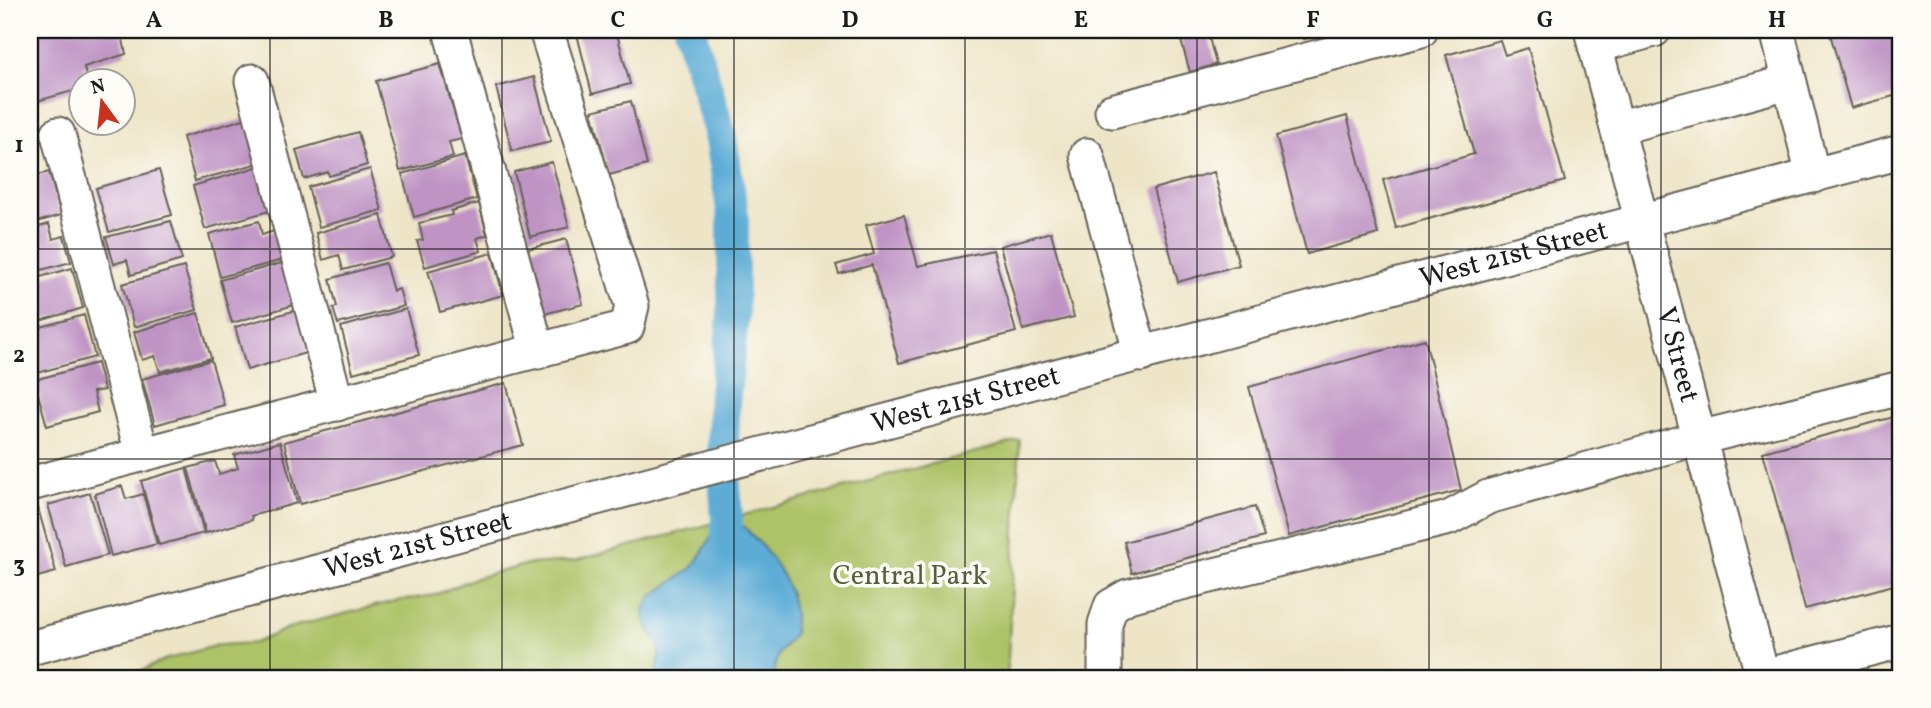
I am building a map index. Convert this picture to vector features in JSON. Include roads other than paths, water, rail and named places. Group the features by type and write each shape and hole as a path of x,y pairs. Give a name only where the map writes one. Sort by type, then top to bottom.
{"street":[{"path":"450,30 538,352"},
{"path":"30,484 627,327 632,306 546,30"},
{"path":"1112,111 1421,30"},
{"path":"1593,38 1654,30"},
{"path":"1777,30 1812,177"},
{"name":"V Street","path":"1593,38 1761,678"},
{"path":"252,81 337,404"},
{"path":"1617,128 1789,82"},
{"path":"58,134 142,454"},
{"name":"West 21st Street","path":"30,648 1901,152"},
{"path":"1087,155 1141,355"},
{"path":"1105,678 1105,625 1111,606 1128,596 1449,518 1488,497 1699,438 1901,388"},
{"path":"1761,678 1901,641"}],"water":[{"path":"736,519 758,541 777,566 785,580 794,609 794,633 778,656 774,678 653,678 659,665 659,646 645,622 644,609 652,596 692,568 721,522"}],"waterway":[{"path":"690,30 721,138 733,216 733,316 724,404 723,457 727,565"}],"park label":[{"name":"Central Park","path":"910,576"}]}
